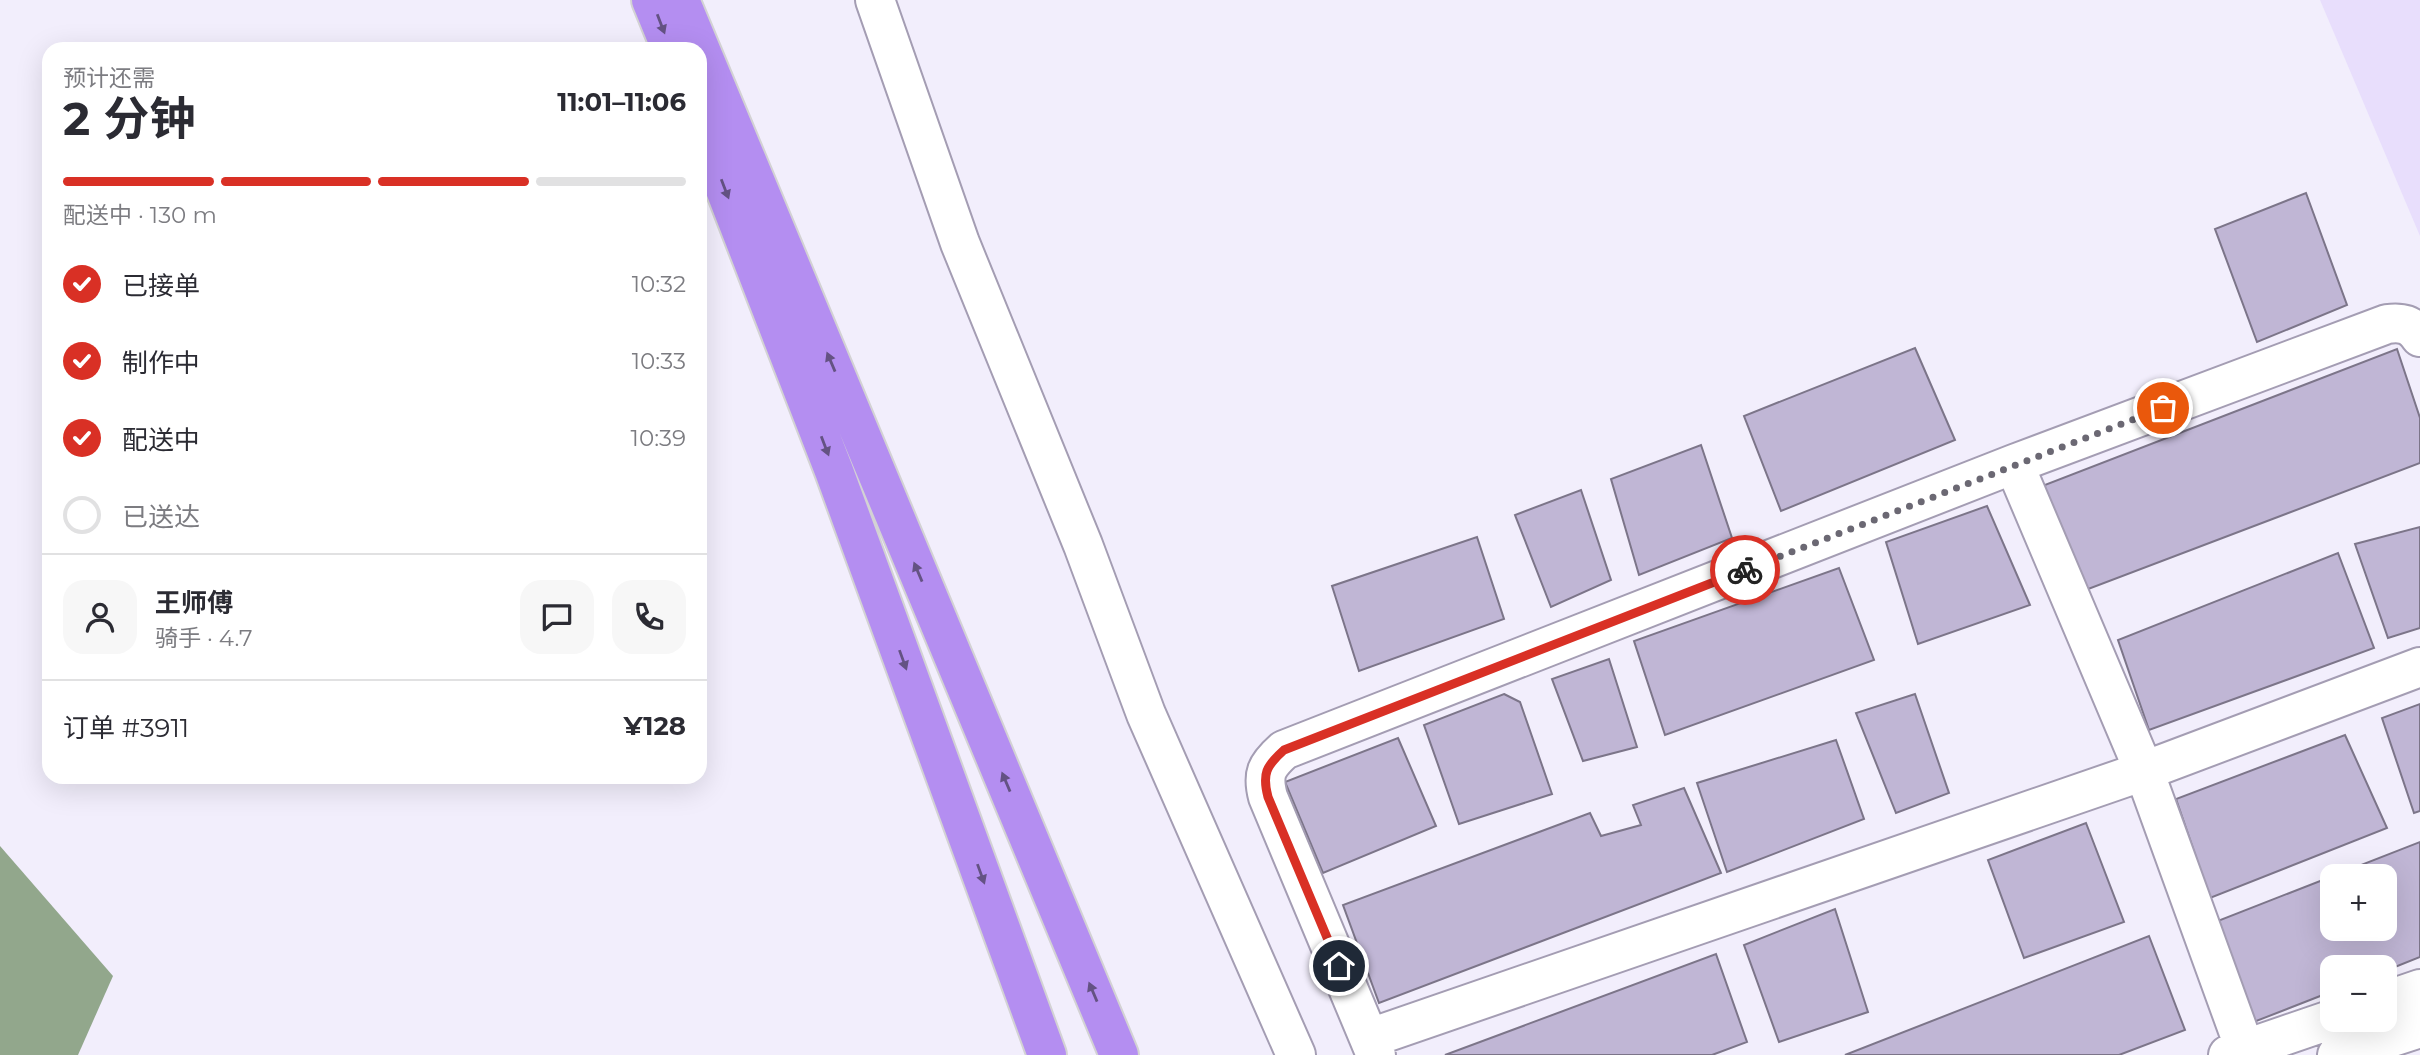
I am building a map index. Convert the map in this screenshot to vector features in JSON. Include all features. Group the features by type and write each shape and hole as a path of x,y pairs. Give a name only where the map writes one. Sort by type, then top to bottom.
{"highway":[{"path":"652,0 667,42"},
{"path":"680,0 697,42"},
{"path":"707,65 1119,1055"},
{"path":"707,143 834,471 1047,1055"}],"street":[{"path":"875,0 960,243 1083,545 1146,714 1296,1055"},
{"path":"2420,337 2413,327 2399,322 2387,324 2014,464 1284,750 1266,766 1264,781 1373,1047 2144,771 2420,667"},
{"path":"2014,464 2144,771 2240,1053 2320,1024"},
{"path":"2397,997 2420,989"},
{"path":"2337,1055 2420,1028"}],"shaded area":[{"path":"2320,0 2420,0 2420,236"},
{"path":"0,846 113,976 78,1055 0,1055"}],"building":[{"path":"2306,193 2347,305 2257,342 2215,229"},
{"path":"1915,348 1955,440 1781,511 1744,416"},
{"path":"2397,349 2420,418 2420,463 2083,591 2037,488"},
{"path":"1701,445 1732,538 1639,575 1611,479"},
{"path":"1581,490 1611,580 1551,607 1515,515"},
{"path":"1987,506 2030,605 1918,644 1886,542"},
{"path":"2420,527 2420,628 2388,638 2355,544"},
{"path":"1477,537 1504,619 1359,671 1332,586"},
{"path":"2338,553 2374,648 2149,730 2118,640"},
{"path":"1839,568 1874,660 1665,735 1634,641"},
{"path":"1609,659 1637,747 1583,761 1552,679"},
{"path":"1504,694 1520,702 1552,794 1459,824 1424,725"},
{"path":"1915,694 1949,793 1896,813 1856,713"},
{"path":"2420,704 2420,811 2414,813 2382,718"},
{"path":"2345,735 2387,828 2210,898 2176,799"},
{"path":"1398,738 1436,826 1323,873 1285,782"},
{"path":"1836,740 1864,819 1727,872 1697,783"},
{"path":"1684,788 1721,873 1379,1003 1343,905 1590,813 1601,836 1641,825 1633,805"},
{"path":"2086,823 2124,922 2024,958 1988,860"},
{"path":"2420,842 2420,957 2397,966 2397,955 2320,955 2320,996 2246,1025 2210,924 2320,881 2320,941 2397,941 2397,864 2364,864"},
{"path":"1835,909 1868,1012 1779,1042 1744,945"},
{"path":"2149,936 2185,1030 2119,1055 1845,1055"},
{"path":"1716,954 1747,1042 1712,1055 1445,1055"}],"way so far":[{"path":"1745,570 2163,408"}],"route":[{"path":"1339,966 1268,797 1264,781 1266,766 1284,750 1745,570"}]}
